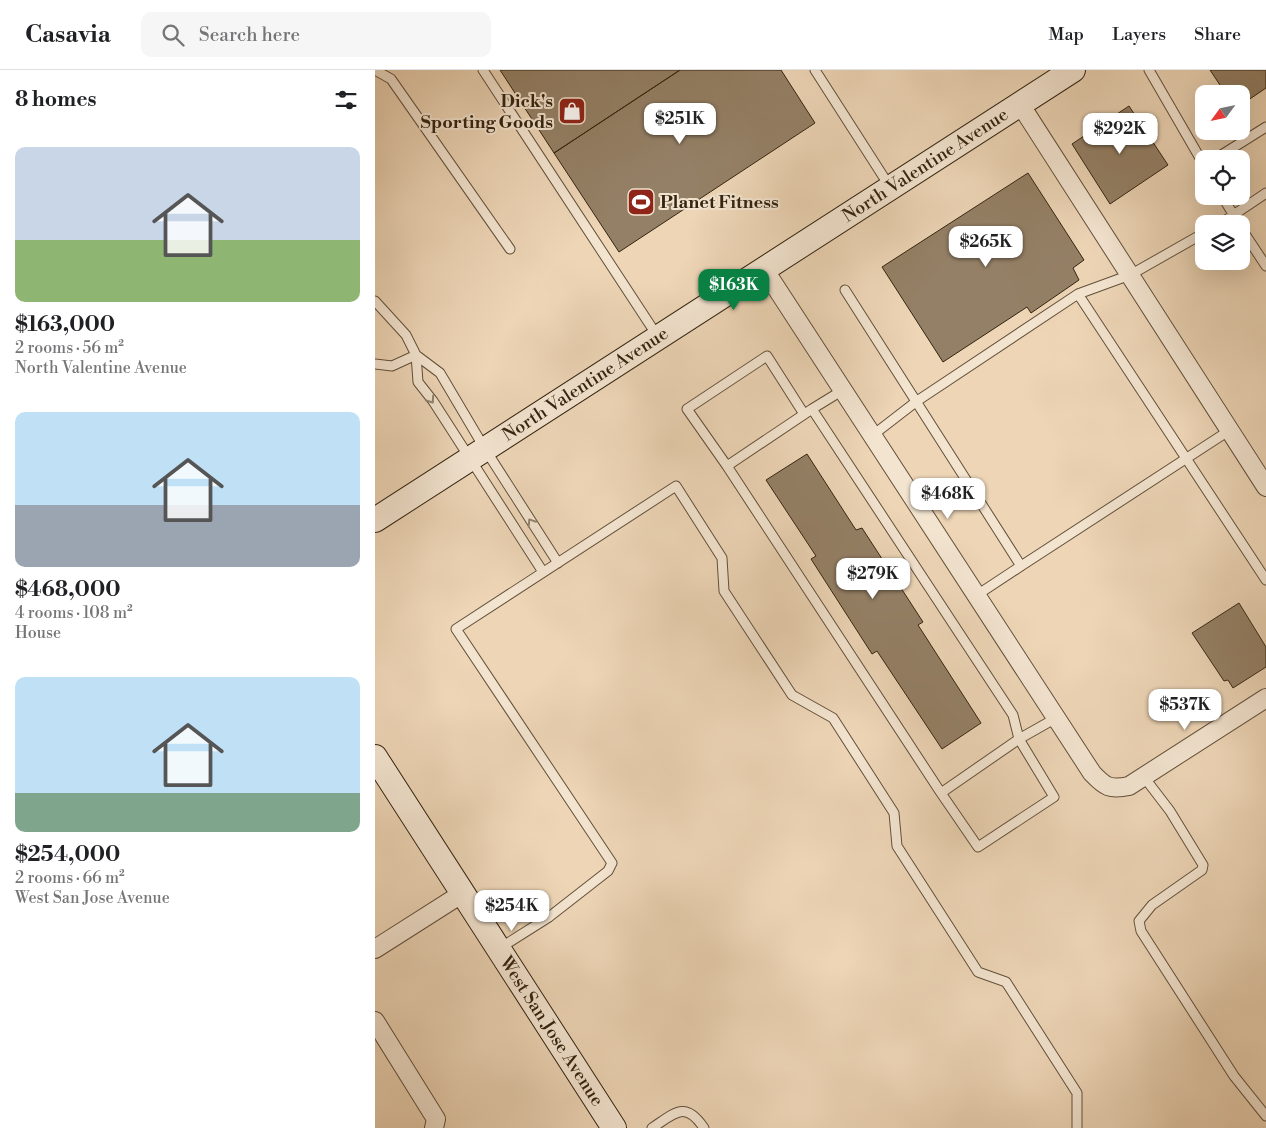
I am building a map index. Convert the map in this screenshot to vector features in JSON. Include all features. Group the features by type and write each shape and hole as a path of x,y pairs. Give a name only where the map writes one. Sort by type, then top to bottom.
{"street":[{"name":"North Valentine Avenue","path":"375,520 1073,70"},
{"path":"1020,104 1266,487"},
{"path":"764,269 1056,718 1101,783 1115,789 1129,786 1265,700"},
{"name":"West San Jose Avenue","path":"375,757 500,948 614,1128"},
{"path":"375,949 463,893"},
{"path":"375,1021 437,1119 434,1128"}],"lane":[{"path":"375,70 391,78 510,248"},
{"path":"483,70 658,337"},
{"path":"815,70 890,187"},
{"path":"1149,70 1195,150"},
{"path":"1229,150 1266,127"},
{"path":"1242,215 1266,193"},
{"path":"873,435 917,401 1078,294 1130,275 1195,238"},
{"path":"1250,242 1266,266"},
{"path":"845,290 1021,566"},
{"path":"1078,294 1266,580"},
{"path":"375,301 406,336 416,355 418,382 477,454 558,563"},
{"path":"375,364 392,366 416,355"},
{"path":"416,355 440,373 477,454 543,572"},
{"path":"767,356 808,411 1013,715 1019,739 1054,797 978,847 727,466 687,409 767,356"},
{"path":"727,466 808,411 843,390"},
{"path":"977,595 1230,430"},
{"path":"500,948 549,917 608,871 612,863 456,629 676,486 723,558 724,590 792,695 833,718 893,813 897,846 978,972 1006,982 1077,1093 1077,1128"},
{"path":"941,793 1019,739 1056,718"},
{"path":"1144,777 1170,812 1203,866 1202,870 1152,905 1139,921 1141,931 1234,1076 1266,1116"},
{"path":"652,1128 674,1114 691,1112 704,1128"}],"building":[{"name":"Dick's Sporting Goods","path":"500,70 680,70 554,153"},
{"name":"Planet Fitness","path":"680,70 781,70 815,123 619,252 554,153"},
{"path":"1210,70 1266,70 1266,88 1250,99 1250,85 1220,85"},
{"path":"1129,106 1168,165 1110,204 1072,144"},
{"path":"1028,173 1084,260 1073,268 1079,280 1031,313 1027,307 943,362 882,267"},
{"path":"807,454 856,530 862,528 923,622 918,625 981,723 942,749 877,651 872,654 811,559 816,556 766,480"},
{"path":"1239,603 1266,647 1266,667 1233,688 1228,680 1224,681 1192,633"}],"place":[{"name":"Dick's Sporting Goods","path":"572,111"},
{"name":"Planet Fitness","path":"641,202"}]}
